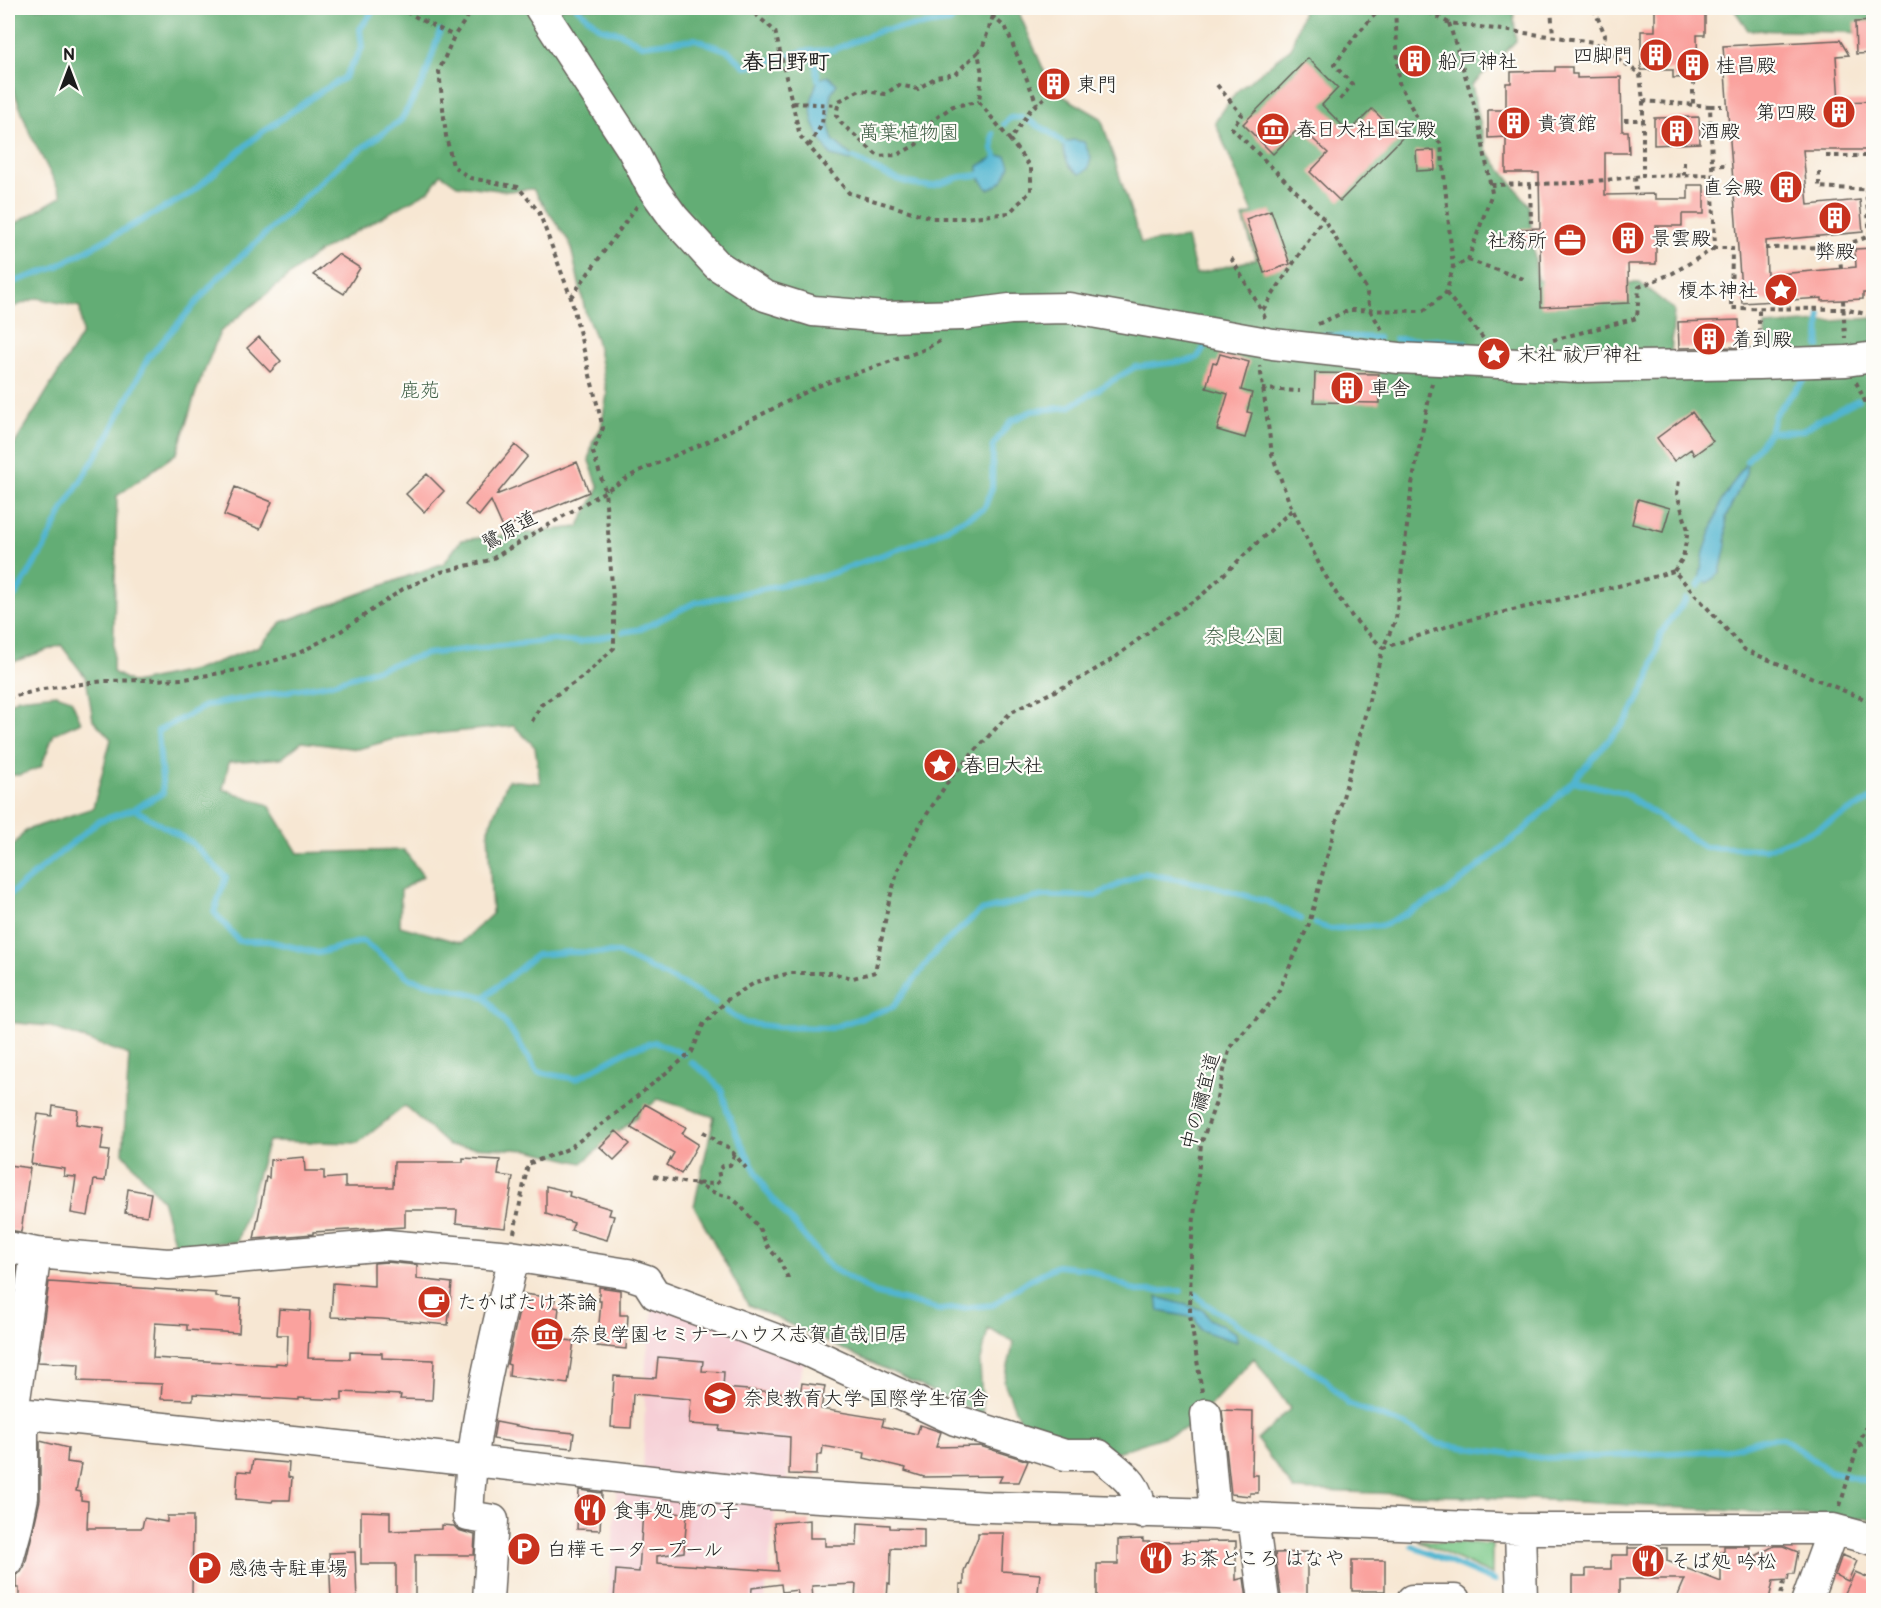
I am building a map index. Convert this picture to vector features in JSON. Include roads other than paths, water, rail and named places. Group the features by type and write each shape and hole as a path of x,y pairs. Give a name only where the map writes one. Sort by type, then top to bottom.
{"street":[{"path":"540,8 632,148 651,186 674,218 717,265 765,296 813,310 885,316 963,315 1010,309 1069,308 1266,343 1399,357 1577,367 1759,364 1846,361 1874,357"},
{"path":"8,1247 36,1253 168,1264 387,1245 511,1256 628,1274 646,1280 655,1294 807,1352 955,1420 1065,1455 1099,1455 1131,1483 1140,1496 1142,1513"},
{"path":"8,1560 18,1527 23,1497 23,1430 12,1412 36,1253"},
{"path":"488,1600 493,1520 468,1516 471,1462 482,1394 511,1256"},
{"path":"12,1412 768,1494 990,1507 1215,1514 1253,1518 1520,1529 1833,1529 1874,1540"},
{"path":"1206,1414 1215,1514"},
{"path":"1253,1518 1264,1600"},
{"path":"1520,1529 1522,1600"},
{"path":"1808,1600 1833,1529"}],"water":[{"path":"828,76 837,84 831,93 829,127 833,140 854,158 850,161 831,156 819,137 812,119 812,101 818,79"},
{"path":"1073,140 1084,142 1091,158 1088,169 1080,174 1069,165 1064,152 1063,143"},
{"path":"996,156 1006,156 1010,165 1002,180 996,186 988,189 978,176 978,166"},
{"path":"1747,461 1746,474 1726,517 1726,545 1720,573 1707,583 1700,576 1704,552 1721,502"},
{"path":"1157,1297 1204,1310 1209,1319 1236,1333 1237,1342 1200,1330 1195,1318 1159,1311"}],"waterway":[{"path":"8,284 54,268 190,194 258,135 344,78 362,48 360,29 375,8"},
{"path":"447,14 450,8"},
{"path":"577,8 600,28 620,33 642,45 695,39 728,51 746,67 763,65 778,57"},
{"path":"790,55 804,51 833,50 882,30 950,22 960,8"},
{"path":"8,604 44,548 64,508 109,435 148,358 217,279 340,164 401,120 424,80 440,31"},
{"path":"804,51 815,61 818,79"},
{"path":"1004,124 1010,118 1022,117"},
{"path":"1029,121 1048,131 1063,143"},
{"path":"993,134 993,149 996,156 994,162"},
{"path":"854,158 890,176 919,185 933,186 964,176 984,173"},
{"path":"1819,347 1820,315"},
{"path":"1324,335 1378,338"},
{"path":"1395,339 1465,343"},
{"path":"623,632 641,629 694,603 824,576 926,539 984,509 992,488 993,445 1011,421 1032,411 1069,407 1135,367 1187,361 1197,358 1204,348"},
{"path":"1747,461 1770,432 1775,414 1809,374"},
{"path":"1770,432 1802,431 1858,400"},
{"path":"1698,586 1703,579"},
{"path":"1573,781 1629,717 1649,679 1661,633 1686,599"},
{"path":"134,809 163,793 158,731 207,705 329,684 426,654 554,640 580,642 612,635"},
{"path":"1315,924 1331,929 1384,925 1446,893 1525,829 1573,781 1624,793 1704,847 1766,849 1811,832 1874,798"},
{"path":"8,896 99,821 134,809 192,843 226,877 214,912 239,941 268,941 318,953 363,941 411,979 485,997 512,1032 538,1072 576,1079 630,1049 655,1042 683,1054"},
{"path":"726,1011 745,1023 777,1027 831,1028 893,1007 937,950 980,911 1043,896 1095,896 1143,873 1208,885 1268,902 1301,919"},
{"path":"485,997 536,955 569,952 618,953 687,986 715,1003"},
{"path":"691,1062 706,1073 722,1091 727,1111 738,1137 766,1191 830,1267 875,1293 940,1310 993,1305 1029,1280 1057,1266 1087,1269 1136,1291 1181,1291"},
{"path":"1196,1295 1204,1303 1325,1379 1348,1404 1407,1426 1439,1444 1542,1458 1728,1450 1762,1439 1783,1438 1829,1471 1874,1483"},
{"path":"1412,1546 1494,1581"}],"place":[{"name":"四脚門","path":"1656,55"},
{"name":"船戸神社","path":"1415,61"},
{"name":"桂昌殿","path":"1693,65"},
{"name":"東門","path":"1054,84"},
{"name":"第四殿","path":"1839,112"},
{"name":"貴賓館","path":"1514,123"},
{"name":"春日大社国宝殿","path":"1273,129"},
{"name":"酒殿","path":"1677,131"},
{"name":"直会殿","path":"1786,187"},
{"name":"弊殿","path":"1835,218"},
{"name":"景雲殿","path":"1628,238"},
{"name":"社務所","path":"1570,240"},
{"name":"榎本神社","path":"1781,290"},
{"name":"着到殿","path":"1709,339"},
{"name":"末社 祓戸神社","path":"1494,354"},
{"name":"車舎","path":"1347,388"},
{"name":"春日大社","path":"940,765"},
{"name":"たかばたけ茶論","path":"434,1302"},
{"name":"奈良学園セミナーハウス志賀直哉旧居","path":"547,1334"},
{"name":"奈良教育大学 国際学生宿舎","path":"720,1398"},
{"name":"食事処 鹿の子","path":"590,1510"},
{"name":"白樺モータープール","path":"524,1549"},
{"name":"お茶どころ はなや","path":"1156,1558"},
{"name":"そば処 吟松","path":"1648,1561"},
{"name":"感徳寺駐車場","path":"205,1568"}],"district":[{"name":"春日野町","path":"786,61"}],"park label":[{"name":"萬葉植物園","path":"909,132"},
{"name":"鹿苑","path":"420,390"},
{"name":"奈良公園","path":"1244,636"}]}
